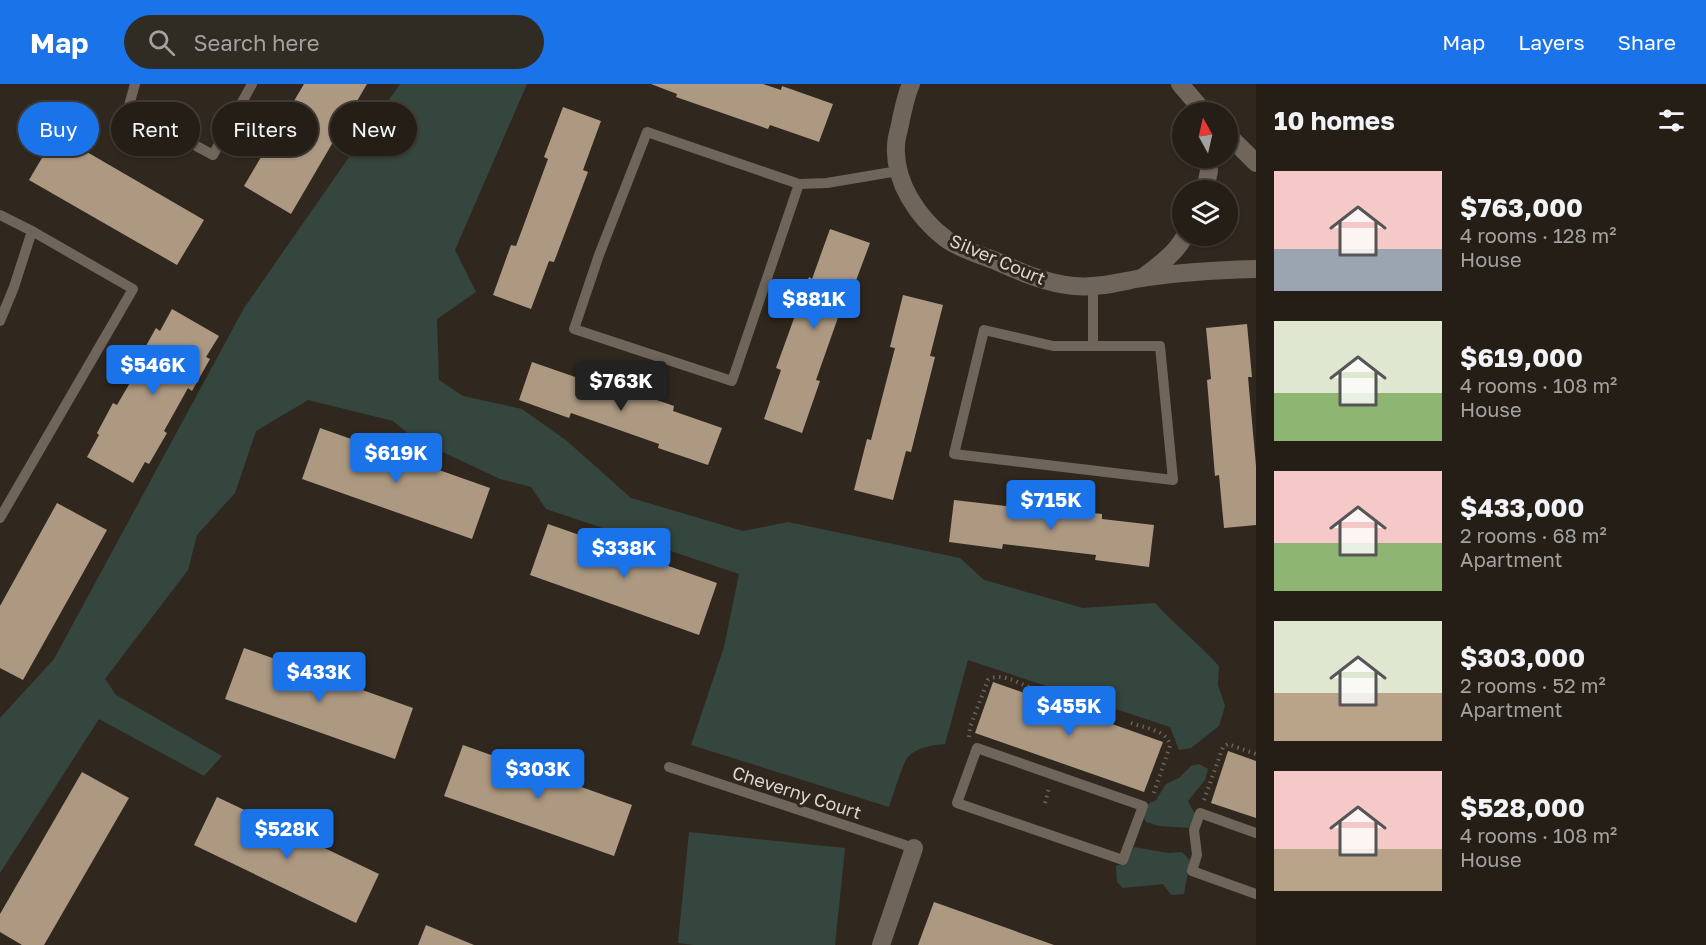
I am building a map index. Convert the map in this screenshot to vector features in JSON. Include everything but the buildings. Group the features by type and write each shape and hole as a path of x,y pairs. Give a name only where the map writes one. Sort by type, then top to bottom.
{"street":[{"name":"Silver Court","path":"911,84 906,94 896,146 898,171 918,211 948,240 1038,278 1072,286 1092,287 1142,278 1256,269"},
{"path":"1179,84 1194,102"},
{"path":"1238,145 1256,163"},
{"path":"1142,278 1164,261 1177,246"},
{"path":"881,945 914,848"}],"lane":[{"path":"135,84 128,109 213,155 252,84"},
{"path":"799,184 732,381 574,329 599,255 647,132 799,184 826,183 898,171"},
{"path":"0,215 134,289 0,518"},
{"path":"0,321 14,287 32,231"},
{"path":"1092,287 1093,346"},
{"path":"984,330 1053,346 1093,346 1160,346 1173,480 954,454 984,330"},
{"path":"977,748 1143,806 1142,808 1123,860 957,803 977,748"},
{"name":"Cheverny Court","path":"669,767 914,848"},
{"path":"1256,833 1200,813 1194,830 1197,855 1192,871 1256,894"}],"path":[{"path":"975,753 969,744 970,727 988,680 999,676 1029,687"},
{"path":"1131,723 1164,735 1170,743 1155,792 1142,808"},
{"path":"1202,814 1204,798 1223,747 1228,744 1256,754"}],"green space":[{"path":"400,84 527,84 455,250 476,292 437,319 439,380 463,396 522,409 567,441 631,498 743,531 788,522 960,558 984,580 1083,608 1155,603 1219,666 1218,685 1225,706 1219,726 1191,748 1179,750 1170,727 968,660 945,744 920,749 908,757 889,807 691,745 724,647 739,574 546,509 531,487 500,479 415,439 393,421 308,400 256,431 235,493 197,535 188,570 105,679 116,695 222,756 204,776 99,719 0,873 0,718 54,659 244,308 350,156 417,156 417,102 387,102"},
{"path":"1199,764 1208,769 1205,780 1188,801 1195,814 1189,828 1159,826 1146,822 1143,816 1148,804 1156,800 1166,784 1179,778 1191,766"},
{"path":"689,832 845,848 835,945 678,943"},
{"path":"1134,847 1168,853 1182,852 1190,860 1184,894 1171,895 1163,884 1123,888 1117,882 1116,866 1127,862"}]}
